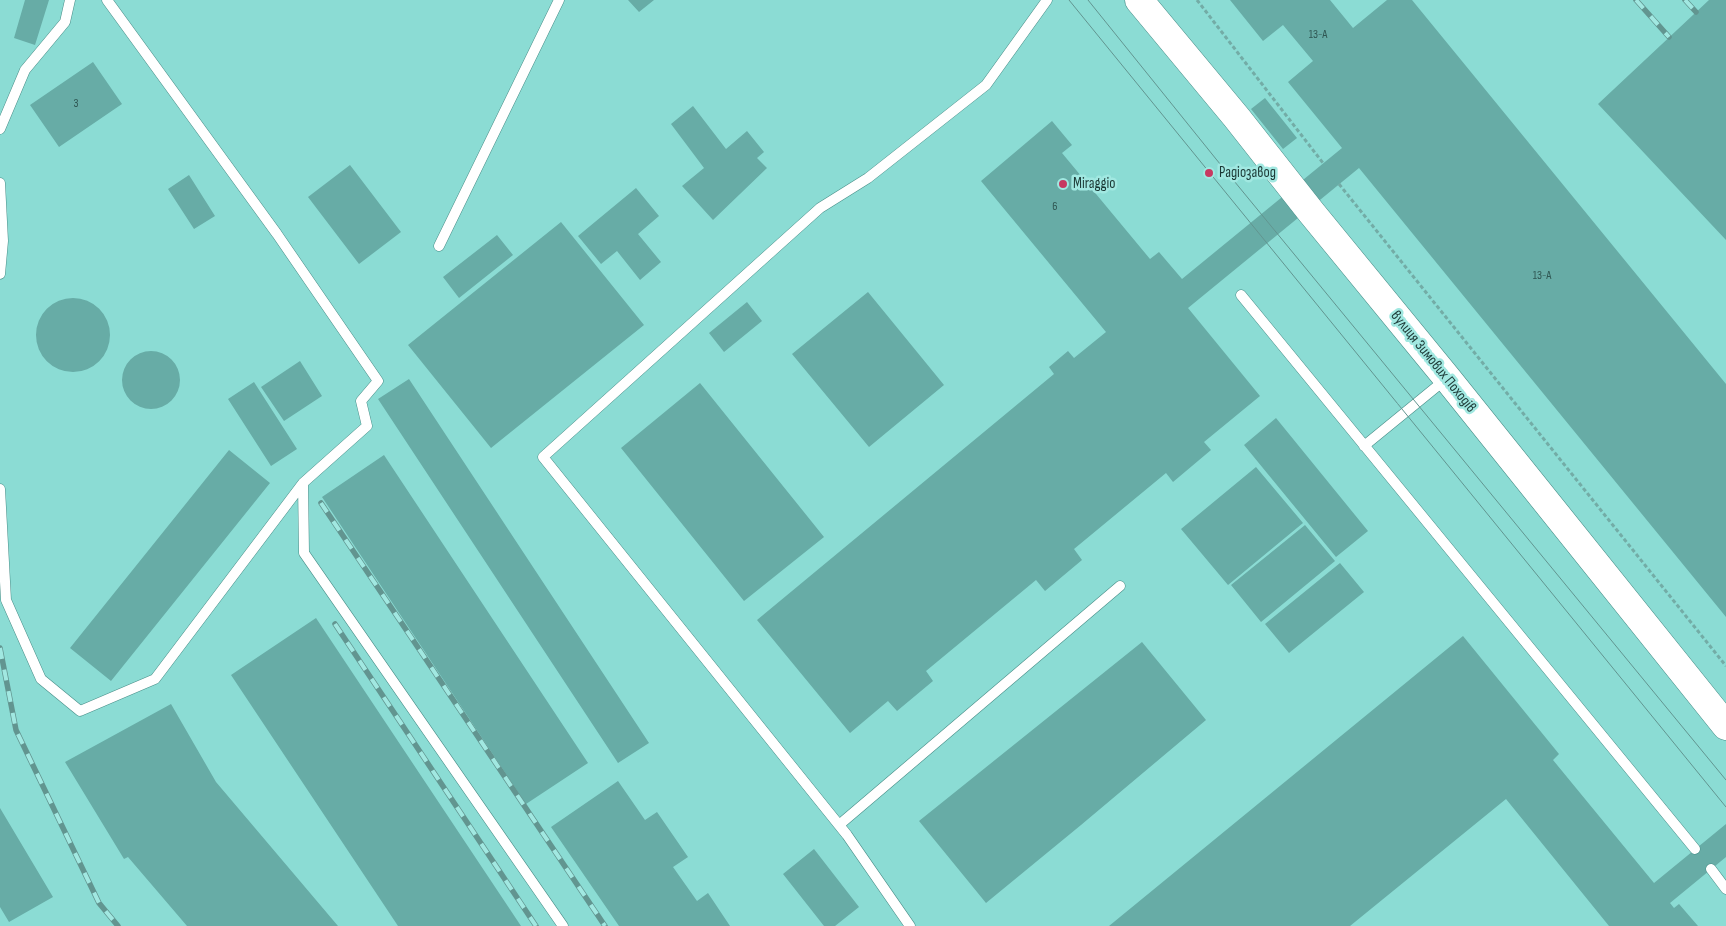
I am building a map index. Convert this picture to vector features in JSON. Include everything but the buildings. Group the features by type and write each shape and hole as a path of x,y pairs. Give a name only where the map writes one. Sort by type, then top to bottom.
{"main road":[{"name":"вулиця Зимових Походів","path":"1138,0 1237,118 1726,726"}],"lane":[{"path":"0,129 25,70 65,22 70,0"},
{"path":"0,489 2,572 6,600 40,679 80,711 155,680 303,483 368,426 361,401 378,381 277,234 107,0"},
{"path":"440,246 559,0"},
{"path":"910,926 839,825 543,457 820,208 868,178 986,85 1047,0"},
{"path":"0,183 3,241 0,274"},
{"path":"1241,295 1695,850"},
{"path":"1364,446 1446,378"},
{"path":"303,483 304,553 563,926"},
{"path":"839,825 1120,586"},
{"path":"1711,869 1726,889"}],"path":[{"path":"1197,0 1323,163"},
{"path":"1340,184 1726,666"}],"shaded area":[{"path":"0,0 1726,0 1726,926 0,926"}],"tram line":[{"path":"1069,0 1726,807"},
{"path":"1088,0 1216,159 1726,780"}],"railway":[{"path":"1636,0 1669,37"},
{"path":"1685,0 1696,12"},
{"path":"321,503 605,926"},
{"path":"335,624 536,926"},
{"path":"0,648 16,730 99,903 118,926"}],"place":[{"name":"Радіозавод","path":"1209,173"},
{"name":"Miraggio","path":"1063,184"}]}
